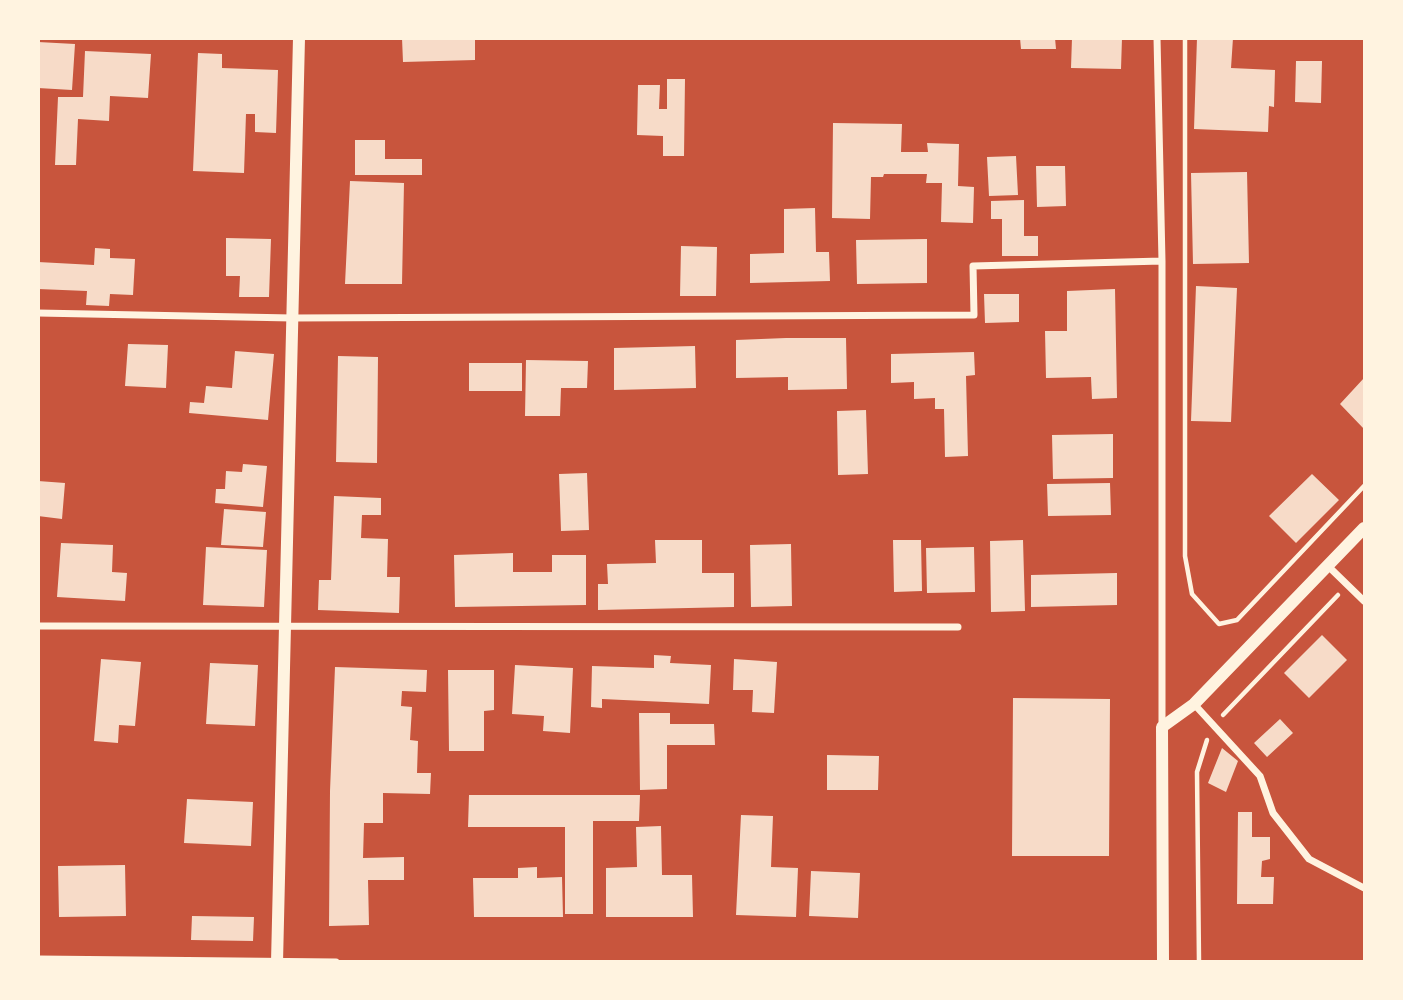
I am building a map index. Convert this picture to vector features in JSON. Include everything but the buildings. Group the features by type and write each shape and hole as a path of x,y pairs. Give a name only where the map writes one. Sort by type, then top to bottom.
{"street":[{"path":"277,961 299,38"},
{"path":"1157,38 1162,261 1163,961"},
{"path":"38,313 292,318 974,315 973,265 1162,261"},
{"path":"1162,727 1194,704 1364,528"},
{"path":"1328,566 1364,601"},
{"path":"38,625 958,627"},
{"path":"1194,704 1260,776 1273,813 1309,859 1364,888"},
{"path":"38,959 336,961"}],"path":[{"path":"1185,38 1185,556 1192,594 1219,624 1237,620 1364,486"}]}
